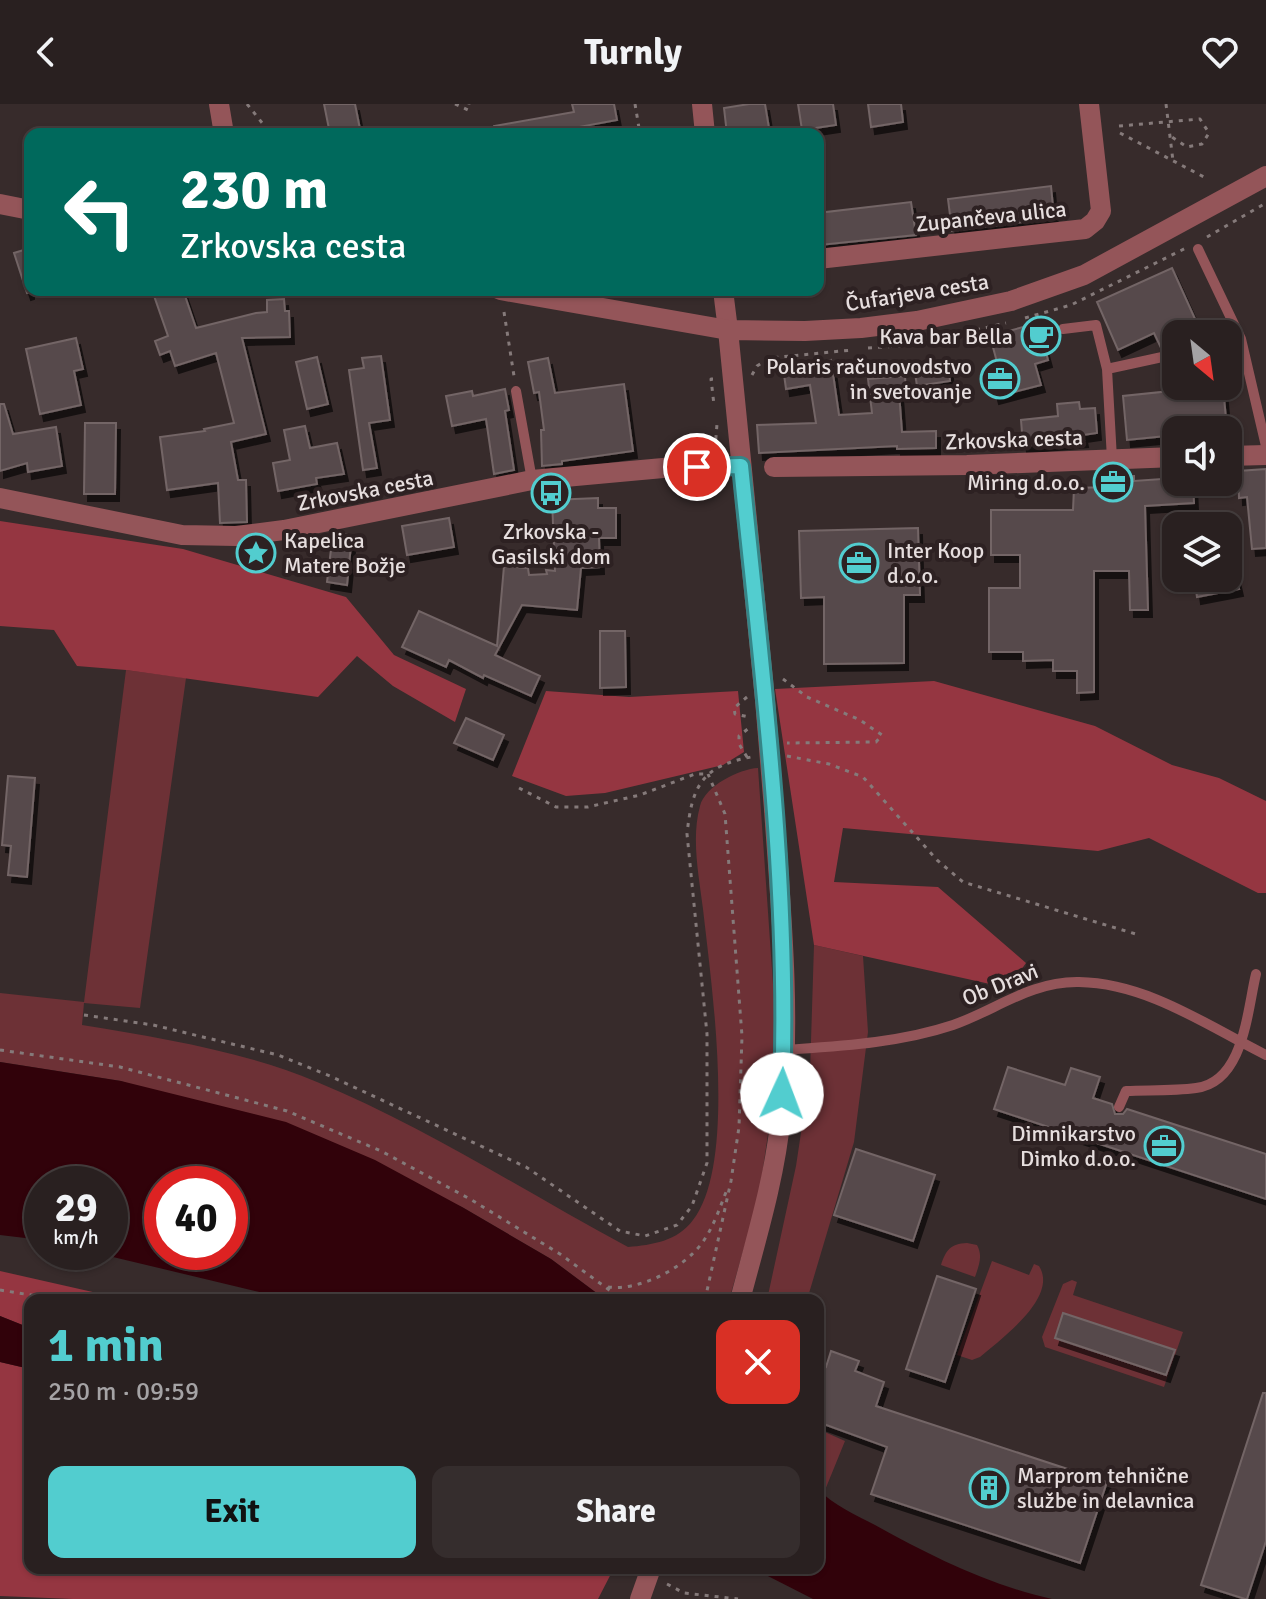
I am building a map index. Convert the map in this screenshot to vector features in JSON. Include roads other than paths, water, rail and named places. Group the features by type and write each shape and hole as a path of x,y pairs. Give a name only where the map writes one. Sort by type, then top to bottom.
{"street":[{"path":"219,104 223,128"},
{"path":"702,104 704,128"},
{"name":"Zupančeva ulica","path":"824,258 1085,229 1101,211 1089,104"},
{"name":"Čufarjeva cesta","path":"534,296 728,330 765,332 861,328 917,321 1011,301 1084,275 1266,176"},
{"path":"0,204 24,209"},
{"path":"724,296 765,700 782,936 784,1050 779,1131 765,1205 742,1294"},
{"path":"1242,456 1266,455"},
{"name":"Zrkovska cesta","path":"774,467 967,465 1162,457"},
{"name":"Zrkovska cesta","path":"0,498 182,535 236,536 284,530 532,480 674,467 741,466"},
{"path":"640,1599 656,1574"}],"lane":[{"path":"1198,249 1232,320"},
{"name":"Zrkovska cesta","path":"1063,329 1096,325 1107,369 1112,459"},
{"path":"1242,343 1266,446"},
{"path":"1107,369 1162,357"},
{"path":"516,391 532,480"},
{"path":"1119,1107 1126,1091 1198,1088 1217,1080 1232,1062 1240,1042 1256,974"},
{"name":"Ob Dravi","path":"784,1050 859,1044 931,1031 957,1023 1027,991 1052,983 1082,982 1126,990 1164,1002 1266,1055"}],"place":[{"name":"Kava bar Bella","path":"1041,336"},
{"name":"Polaris računovodstvo in svetovanje","path":"1000,379"},
{"name":"Miring d.o.o.","path":"1113,482"},
{"name":"Zrkovska - Gasilski dom","path":"551,493"},
{"name":"Kapelica Matere Božje","path":"256,553"},
{"name":"Inter Koop d.o.o.","path":"859,563"},
{"name":"Dimnikarstvo Dimko d.o.o.","path":"1164,1146"},
{"name":"Marprom tehnične službe in delavnica","path":"989,1488"}]}
